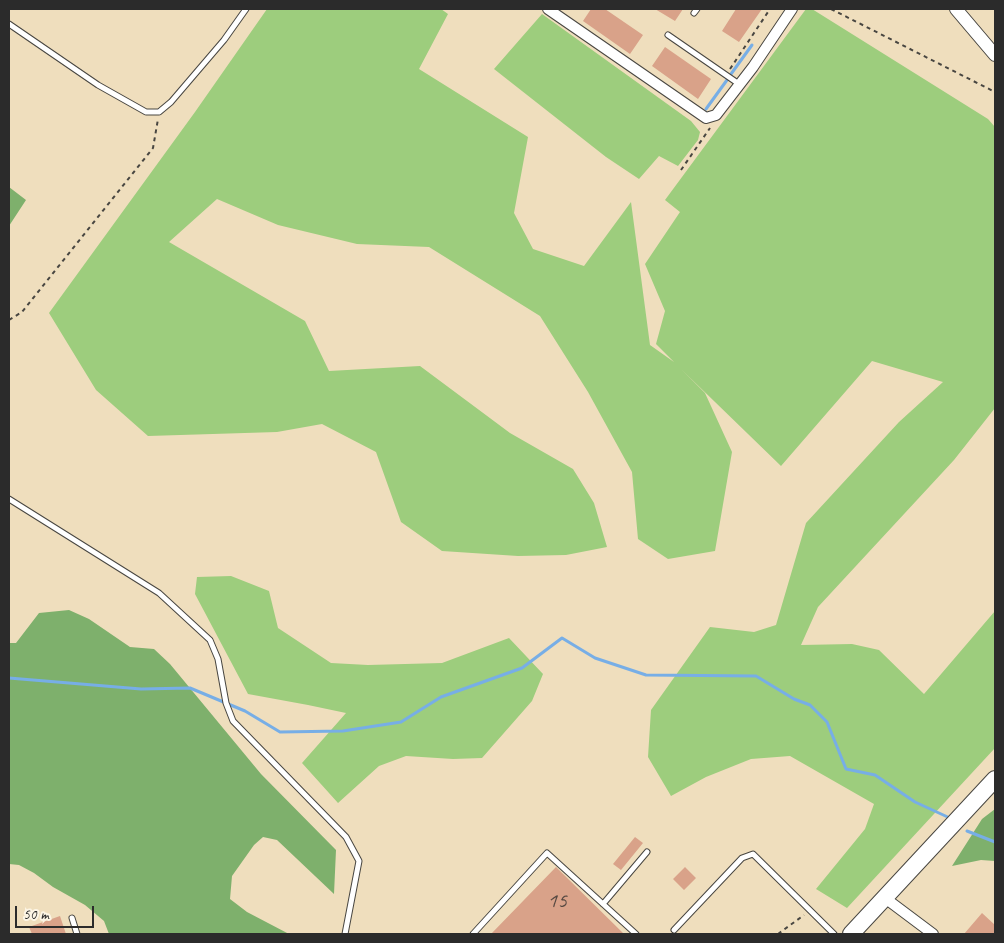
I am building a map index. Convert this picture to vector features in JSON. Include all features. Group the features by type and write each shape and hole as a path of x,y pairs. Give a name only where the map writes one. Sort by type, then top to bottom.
{"main road":[{"path":"850,934 995,779"}],"street":[{"path":"548,9 709,118 716,115 792,9"},
{"path":"956,9 995,55"},
{"path":"885,898 933,934"}],"lane":[{"path":"9,24 98,85 146,112 159,112 171,102 224,40 246,9"},
{"path":"668,35 739,84"},
{"path":"9,500 159,593 210,640 218,659 226,703 233,721 346,837 359,860 345,934"},
{"path":"602,904 646,852"},
{"path":"473,934 547,853 636,934"},
{"path":"674,930 742,858 754,854 834,934"},
{"path":"72,918 77,934"}],"path":[{"path":"726,75 770,9"},
{"path":"831,9 995,92"},
{"path":"9,320 22,312 153,148 159,112"},
{"path":"681,170 707,132 710,126 709,118"},
{"path":"778,934 810,911"}],"green space":[{"path":"267,9 441,9 448,14 419,69 528,137 514,213 533,249 584,266 631,202 650,345 674,362 656,344 665,311 645,264 680,212 665,200 806,9 812,9 988,119 995,127 995,408 954,460 818,607 801,645 852,644 879,650 924,694 995,611 995,748 847,908 816,889 865,829 874,804 790,756 751,759 706,777 671,796 648,757 651,710 710,627 754,632 776,625 806,523 899,422 943,382 872,361 781,466 681,369 705,393 732,452 715,551 668,559 638,539 632,472 588,392 540,316 429,247 357,244 278,225 217,199 169,242 305,321 329,371 420,366 510,433 573,469 594,503 607,547 566,555 518,556 442,551 401,522 376,452 322,424 277,432 148,436 96,390 49,313 195,112"},
{"path":"542,14 691,121 700,132 698,140 678,166 659,156 639,179 606,157 494,69"},
{"path":"9,187 26,200 9,226"},
{"path":"231,576 269,591 278,628 331,663 368,665 442,663 509,638 543,674 532,701 482,758 453,759 406,756 379,766 338,803 302,763 346,713 248,694 195,594 197,577"},
{"path":"69,610 89,619 130,647 154,649 170,664 261,774 336,850 334,894 277,840 263,837 254,845 232,876 230,899 247,912 289,934 109,934 104,921 85,905 53,887 34,873 19,865 9,864 9,643 16,643 39,613"},
{"path":"995,809 995,861 981,860 952,866 982,819"}],"building":[{"path":"591,9 605,9 643,35 630,54 583,21"},
{"path":"655,9 683,9 675,21"},
{"path":"736,9 762,9 739,42 722,31"},
{"path":"665,47 711,79 698,99 652,66"},
{"path":"635,837 643,843 621,870 613,864"},
{"path":"556,867 624,934 491,934"},
{"path":"685,867 696,878 684,890 673,879"},
{"path":"982,913 995,925 995,934 964,934"},
{"path":"60,916 66,934 32,934 29,927"}],"waterway":[{"path":"731,74 752,45"},
{"path":"706,109 727,80"},
{"path":"9,678 141,689 190,688 245,711 280,732 343,731 401,722 441,697 522,668 562,638 595,658 646,675 756,676 794,699 810,705 827,722 846,769 875,775 915,802 952,819"},
{"path":"967,831 995,842"}]}
